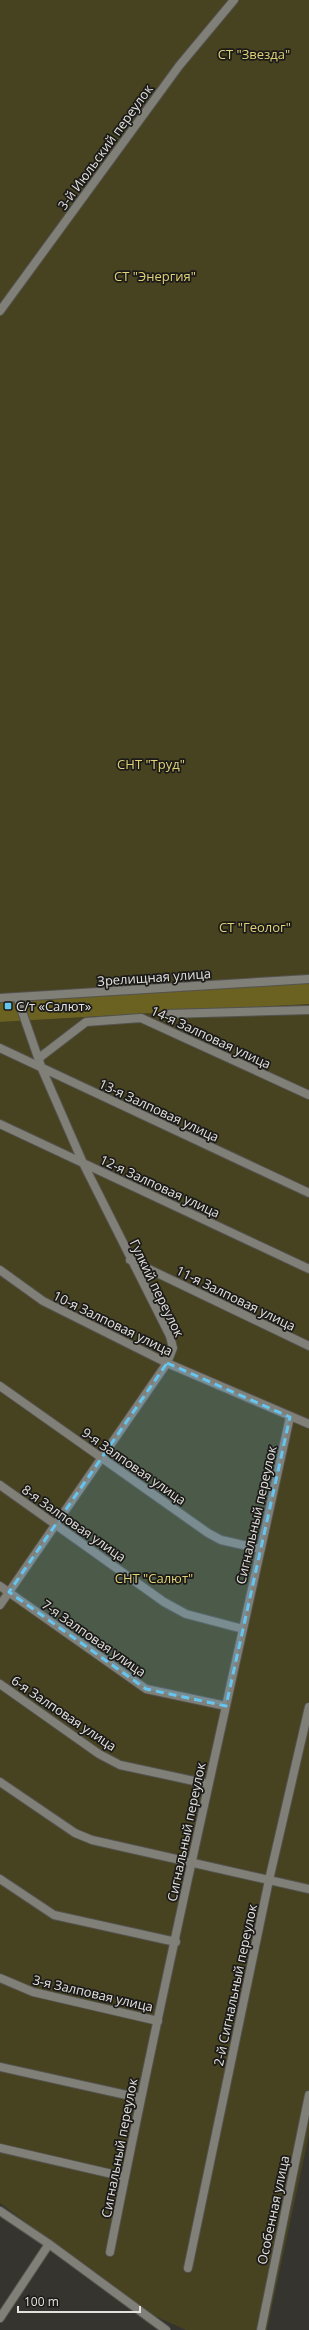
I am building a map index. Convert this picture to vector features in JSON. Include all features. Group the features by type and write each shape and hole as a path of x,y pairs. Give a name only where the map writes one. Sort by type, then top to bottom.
{"street":[{"name":"3-й Июльский переулок","path":"0,311 179,66 234,0"},
{"name":"Зрелищная улица","path":"0,998 309,979"},
{"name":"Гулкий переулок","path":"0,1606 168,1363 173,1348 170,1336 130,1260 83,1163 42,1069 40,1058 17,997"},
{"path":"167,1014 309,1010"},
{"name":"14-я Залповая улица","path":"40,1058 86,1022 141,1018 309,1095"},
{"name":"13-я Залповая улица","path":"0,1048 309,1193"},
{"name":"12-я Залповая улица","path":"0,1124 309,1269"},
{"name":"11-я Залповая улица","path":"130,1260 309,1346"},
{"name":"10-я Залповая улица","path":"0,1270 43,1301 168,1363 309,1424"},
{"name":"9-я Залповая улица","path":"0,1386 101,1458 221,1540 261,1549"},
{"name":"Сигнальный переулок","path":"110,2252 140,2098 176,1942 190,1862 290,1417"},
{"name":"8-я Залповая улица","path":"0,1485 164,1602 186,1614 243,1629"},
{"name":"7-я Залповая улица","path":"0,1586 146,1689 226,1706"},
{"name":"6-я Залповая улица","path":"0,1684 99,1754 120,1765 208,1784"},
{"name":"2-й Сигнальный переулок","path":"188,2268 270,1880 309,1707"},
{"path":"0,1782 75,1833 92,1840 309,1889"},
{"path":"0,1879 54,1915 176,1942"},
{"name":"3-я Залповая улица","path":"0,1978 33,1992 158,2021"},
{"path":"0,2068 140,2098"},
{"name":"Особенная улица","path":"260,2330 309,2095"},
{"path":"0,2148 125,2178"},
{"path":"0,2211 49,2244 166,2330"},
{"path":"0,2318 49,2244"}],"highlighted area":[{"path":"167,1363 290,1417 226,1706 146,1689 9,1592"}],"green space":[{"path":"0,0 309,0 309,977 0,995"},
{"name":"СНТ \"Салют\"","path":"309,1004 309,2135 267,2330 186,2330 148,2313 0,2203 0,1022"}],"shaded area":[{"path":"309,983 309,1004 0,1022 0,1002"}],"place":[{"name":"С/т «Салют»","path":"8,1006"}],"park label":[{"name":"СТ \"Звезда\"","path":"254,54"},
{"name":"СТ \"Энергия\"","path":"155,276"},
{"name":"СНТ \"Труд\"","path":"151,764"},
{"name":"СТ \"Геолог\"","path":"255,927"}]}
